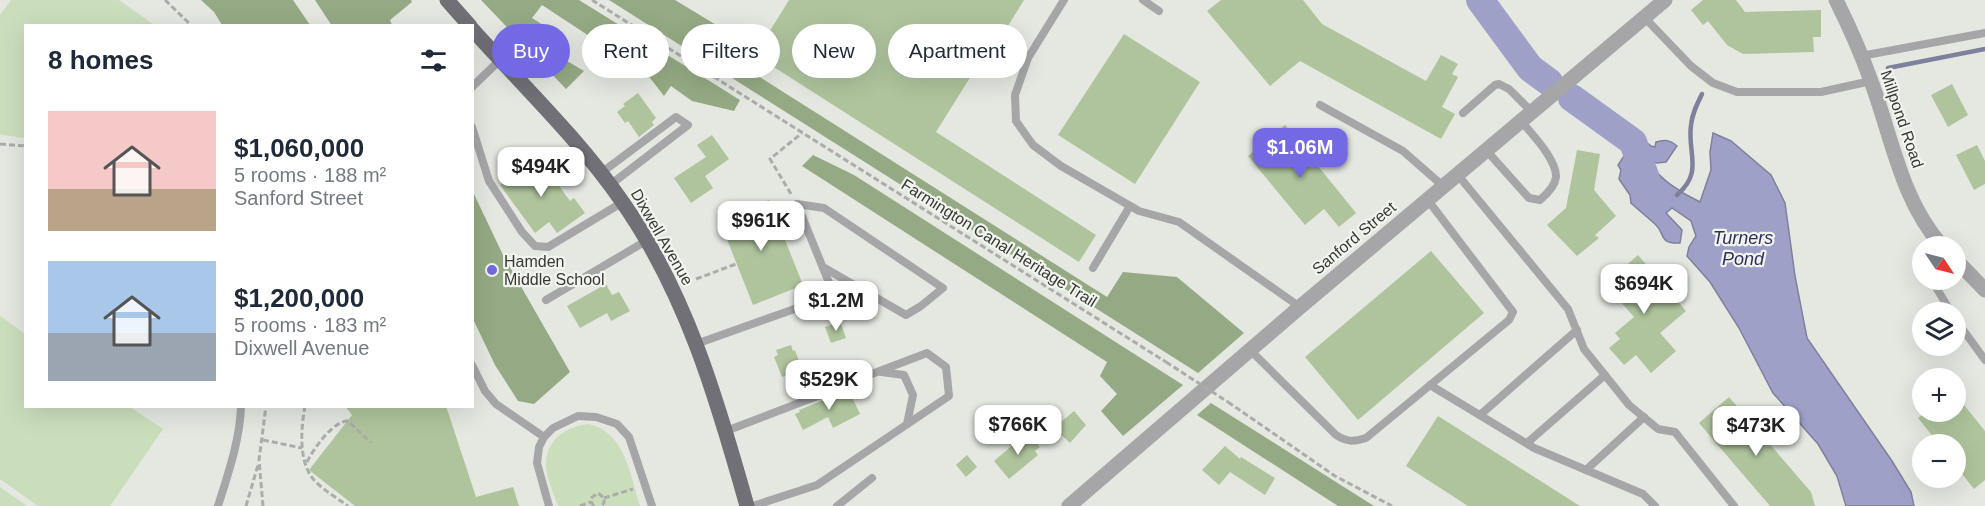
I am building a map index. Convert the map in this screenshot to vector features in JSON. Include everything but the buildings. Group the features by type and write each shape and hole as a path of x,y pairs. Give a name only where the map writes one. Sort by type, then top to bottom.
{"main road":[{"name":"Dixwell Avenue","path":"447,0 468,24"},
{"name":"Dixwell Avenue","path":"474,30 492,51"},
{"name":"Dixwell Avenue","path":"517,78 550,112 623,202 684,311 726,431 747,506"}],"street":[{"name":"Sanford Street","path":"1069,506 1300,307 1665,0"},
{"name":"Millpond Road","path":"1836,0 1871,81 1907,188 1918,213 1935,236"},
{"path":"1966,271 1985,290"}],"lane":[{"path":"1064,0 1028,58 1015,95 1016,121 1033,145 1061,166 1139,211 1179,222 1300,307"},
{"path":"1143,0 1160,11"},
{"path":"1644,17 1691,66 1713,83 1737,92 1821,92 1871,81"},
{"path":"1861,56 1985,33"},
{"path":"474,85 492,68"},
{"path":"1463,113 1495,85 1499,84 1509,89 1554,163 1556,178 1550,191 1540,200 1529,198 1486,150"},
{"path":"1320,105 1403,151 1430,172 1443,186"},
{"path":"676,117 688,125 605,179 676,117"},
{"path":"474,133 489,181 522,232 535,246 548,247 623,202"},
{"path":"1457,174 1568,309 1584,350 1629,405 1658,429 1675,432 1734,506"},
{"path":"1250,350 1336,435 1347,441 1357,441 1366,438 1509,320 1514,312 1427,200"},
{"path":"696,344 834,294 797,204"},
{"path":"797,204 824,208 943,288 906,315 823,267"},
{"path":"1093,268 1130,206"},
{"path":"546,300 646,241"},
{"path":"1480,415 1577,330"},
{"path":"1966,334 1985,360"},
{"path":"753,506 817,485 949,396 946,367 927,353 843,385"},
{"path":"474,369 485,391 496,404 544,436"},
{"path":"878,372 904,375 913,395 907,424"},
{"path":"1527,443 1605,375"},
{"path":"1430,385 1527,443 1643,494 1656,506"},
{"path":"726,431 833,390"},
{"path":"218,506 229,473 241,408"},
{"path":"549,506 537,463 539,447 544,436 553,428 578,416 596,417 617,424 630,437 652,506"},
{"path":"1586,470 1644,417"},
{"path":"837,506 872,478"},
{"path":"848,497 855,506"}],"path":[{"path":"165,0 190,24"},
{"name":"Farmington Canal Heritage Trail","path":"592,0 1166,362 1335,476 1392,506"},
{"path":"797,204 770,159 802,133"},
{"path":"0,144 24,146"},
{"path":"696,279 736,264"},
{"path":"246,506 259,460 266,408"},
{"path":"304,408 302,448 306,463 315,481 348,506"},
{"path":"306,463 310,455 341,421 348,421 371,443"},
{"path":"263,440 302,448"},
{"path":"259,460 263,506"},
{"path":"604,498 633,489"},
{"path":"580,506 593,504 592,496 596,494 604,498"},
{"path":"601,506 604,498"}],"green space":[{"path":"11,0 119,0 153,24 24,24 24,138 0,134 0,15"},
{"path":"201,0 293,0 309,24 221,24 214,12"},
{"path":"315,0 411,0 412,2 390,20 392,24 331,24"},
{"path":"481,0 579,0 618,24 582,24 582,31 542,5 532,18 541,24 504,24"},
{"path":"609,0 675,0 715,24 681,24 681,46 669,38 669,24 647,24"},
{"path":"669,56 681,63 681,78 705,78 740,100 734,111 692,101 671,86 664,96 650,78 669,78"},
{"path":"570,63 582,70 582,73 566,89 555,78 570,78"},
{"path":"732,78 761,78 1107,297 1123,272 1177,277 1244,333 1198,373"},
{"path":"813,155 854,175 1183,385 1123,436 1101,411 1117,394 1100,376 1107,362 802,166"},
{"path":"474,194 503,255 570,372 534,404 518,401 495,365 474,321"},
{"path":"0,316 24,333 24,408 132,408 163,429 110,506 38,506 0,479"},
{"path":"1211,403 1374,506 1338,506 1197,415"},
{"path":"588,424 610,435 618,445 629,468 640,506 558,506 547,472 548,453 560,435 573,427"},
{"path":"0,487 27,506 0,506"}],"water":[{"name":"Turners Pond","path":"1713,133 1731,141 1771,175 1785,203 1795,276 1807,338 1892,461 1911,492 1914,506 1846,506 1837,476 1818,444 1773,393 1739,328 1710,282 1687,256 1689,247 1696,236 1691,221 1672,208 1666,213 1682,230 1680,243 1668,242 1655,224 1631,203 1630,195 1619,179 1621,170 1618,165 1638,135 1651,146 1655,147 1656,142 1665,140 1677,146 1666,162 1651,161 1653,167 1671,185 1700,202 1711,170 1710,152"}],"waterway":[{"path":"1480,0 1530,68 1549,82"},
{"path":"1888,68 1985,49"},
{"path":"1677,195 1685,187 1692,170 1691,125 1702,94"},
{"path":"1572,98 1633,142 1646,179"}],"place":[{"name":"Hamden Middle School","path":"492,270"}]}
